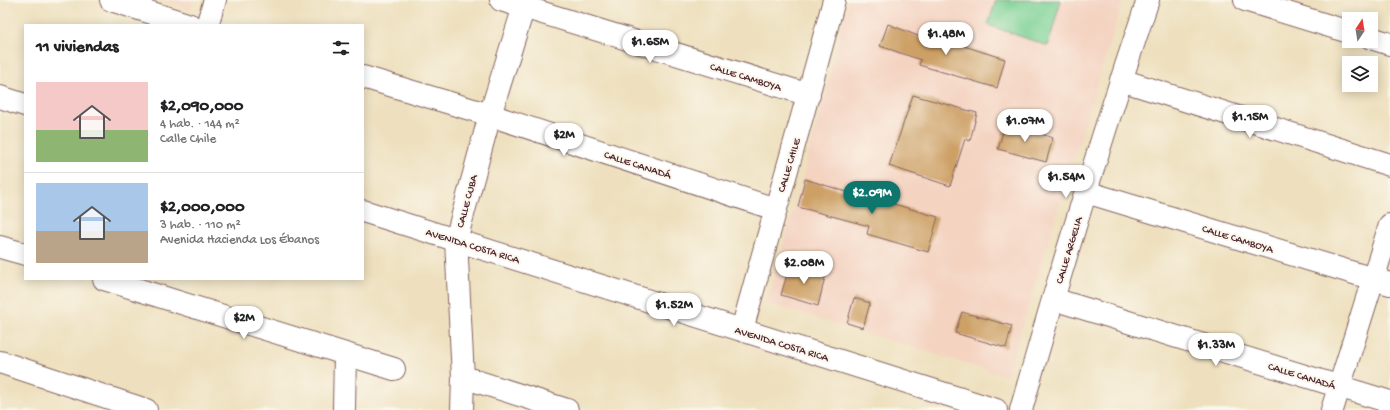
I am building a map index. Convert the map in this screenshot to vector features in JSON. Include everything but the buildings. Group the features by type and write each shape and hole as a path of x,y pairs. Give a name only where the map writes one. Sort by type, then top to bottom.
{"street":[{"path":"112,0 187,24"},
{"path":"207,24 215,0"},
{"name":"CALLE CAMBOYA","path":"500,0 525,4 809,95"},
{"name":"CALLE CHILE","path":"742,330 775,209 809,95 834,0"},
{"name":"CALLE ARGELIA","path":"1021,410 1086,192 1148,0"},
{"path":"1245,0 1342,30"},
{"name":"CALLE CUBA","path":"462,410 463,377 456,240 490,115 525,4"},
{"path":"1378,40 1390,44"},
{"name":"CALLE CANADÁ","path":"364,77 490,115 775,209"},
{"path":"1121,80 1390,165"},
{"path":"0,97 24,105"},
{"name":"CALLE CAMBOYA","path":"1086,192 1382,281"},
{"name":"AVENIDA COSTA RICA","path":"364,211 996,410"},
{"path":"1332,410 1382,281 1390,225"},
{"path":"0,247 24,254"},
{"path":"107,280 394,369"},
{"name":"CALLE CANADÁ","path":"1053,299 1390,402"},
{"path":"344,410 345,354"},
{"path":"0,362 146,410"},
{"path":"463,377 568,410"}],"shaded area":[{"path":"161,0 194,0 191,9"},
{"path":"849,0 1123,0 1007,376 766,303 799,191"}],"green space":[{"path":"996,0 1061,0 1048,46 988,25"}]}
